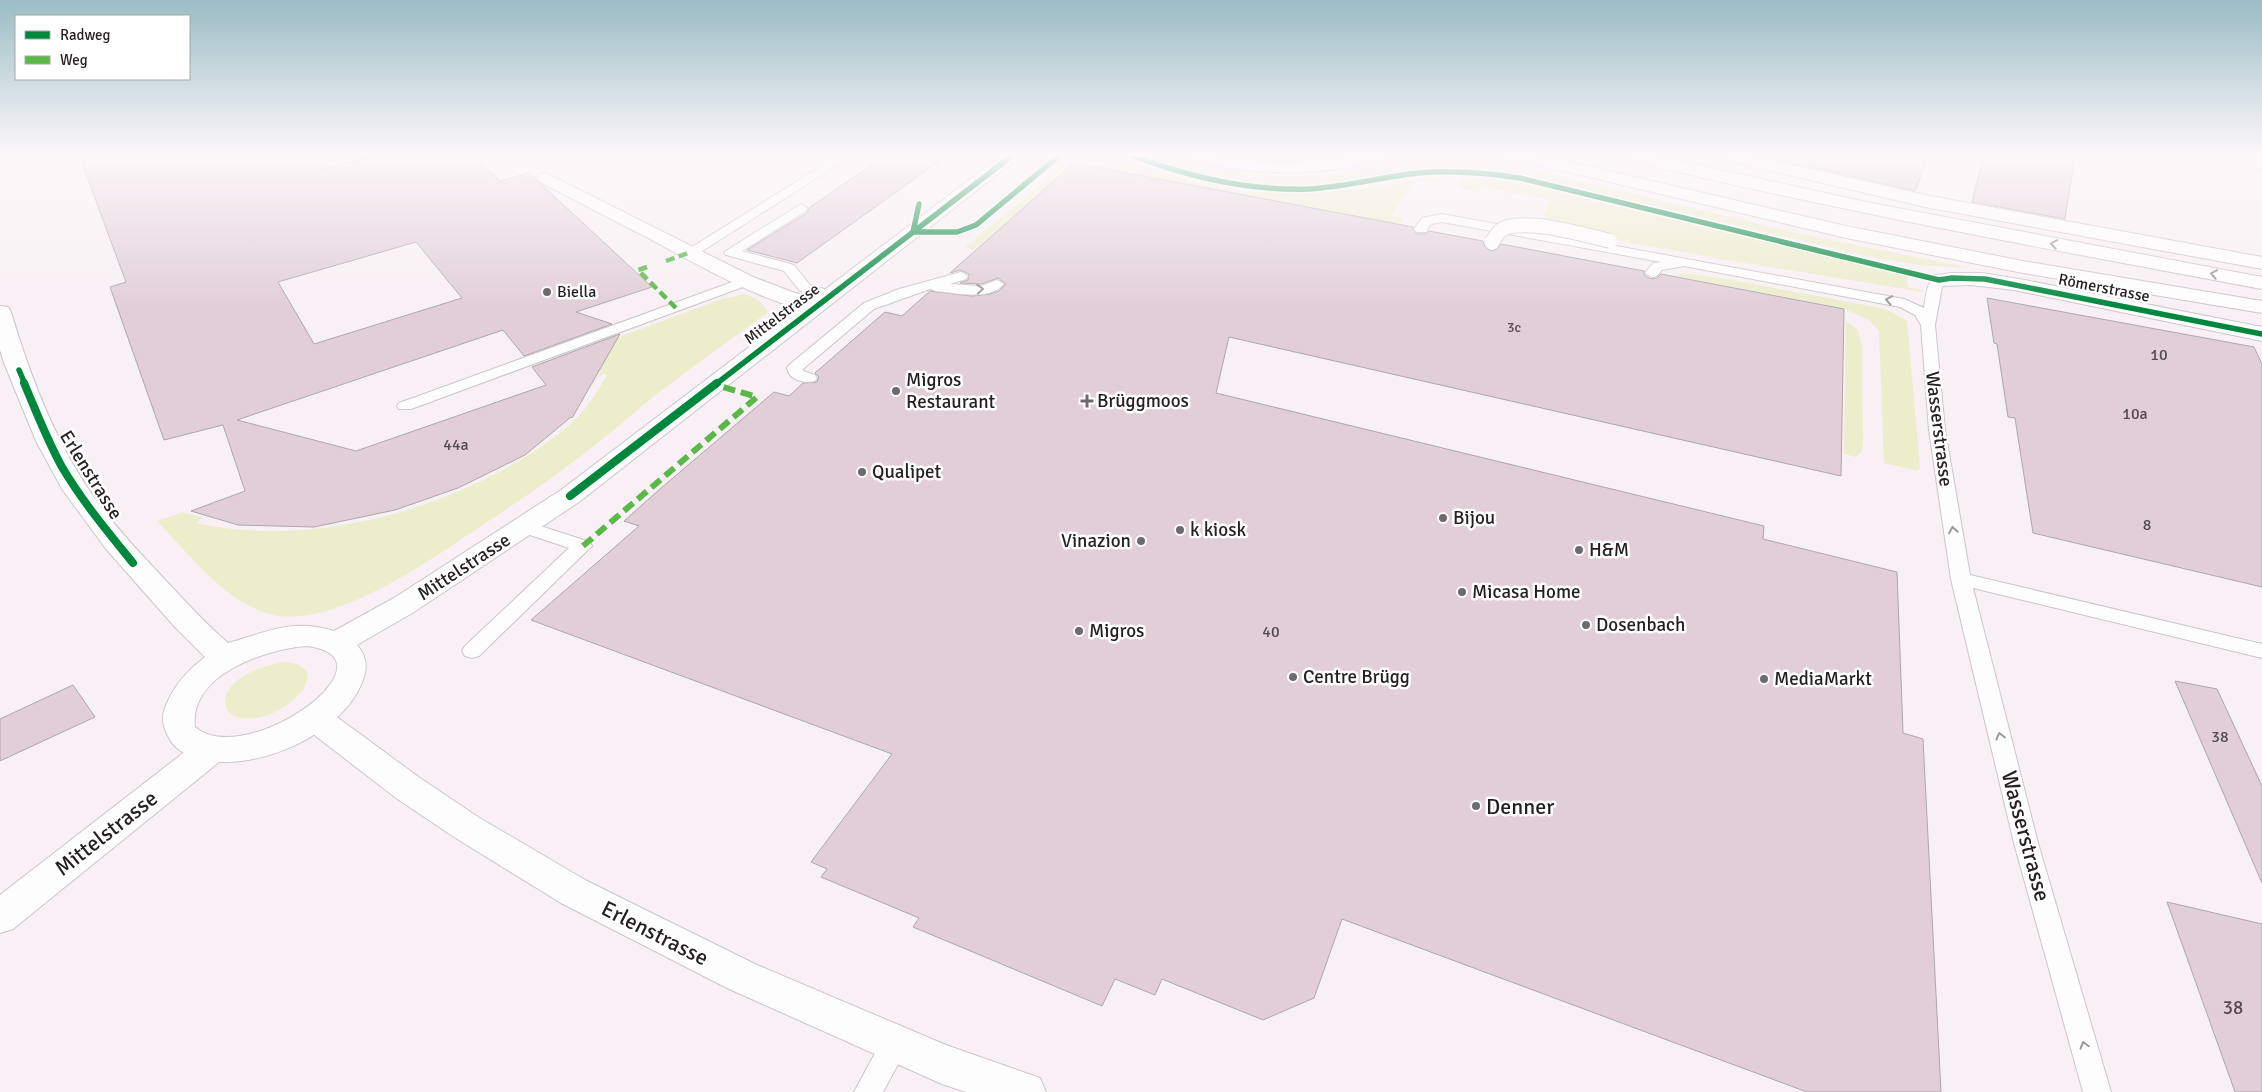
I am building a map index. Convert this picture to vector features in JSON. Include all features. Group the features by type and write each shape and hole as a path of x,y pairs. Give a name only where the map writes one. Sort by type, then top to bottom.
{"main road":[{"name":"Mittelstrasse","path":"601,206 746,281 788,298 823,300"},
{"name":"Mittelstrasse","path":"338,642 404,605 570,496 947,206"},
{"path":"1735,206 1855,234 2023,267 2262,307"},
{"path":"1788,206 2262,302"},
{"path":"1857,206 2262,283"},
{"path":"1950,206 2262,263"},
{"name":"Römerstrasse","path":"1940,280 1966,278 2009,283 2262,334"},
{"name":"Erlenstrasse","path":"2,329 49,441 63,468 90,510 133,563 198,633 226,658"},
{"path":"307,635 324,637 338,642 348,650 352,662 351,675 344,689 332,704 315,718 284,736 257,746 235,750 212,749 191,742 180,730 178,713 186,694 197,682 226,658 260,643 288,636 307,635"},
{"name":"Erlenstrasse","path":"315,718 408,788 466,827 574,892 743,977 942,1064 1025,1092"},
{"name":"Mittelstrasse","path":"0,917 212,749"}],"lane":[{"path":"691,252 765,206"},
{"path":"801,208 731,252 790,268 805,288 823,300"},
{"path":"1421,229 1427,221 1442,218 1904,303 1921,312 1928,325"},
{"path":"1492,242 1496,235 1504,228 1542,228 1707,259 1798,283"},
{"path":"1652,273 1658,266 1683,264 1719,268"},
{"path":"809,378 796,374 795,368 864,309 878,302 960,276"},
{"name":"Wasserstrasse","path":"1940,280 1934,287 1928,325 1937,430 1961,579 2026,843 2097,1092"},
{"path":"405,406 746,281"},
{"path":"927,286 983,290 997,284"},
{"path":"472,651 583,546 525,527"},
{"path":"1961,579 2262,652"},
{"path":"868,1092 895,1044"}],"green space":[{"path":"1015,206 1024,206 973,250 965,247"},
{"path":"1300,206 1397,206 1390,216 1403,219 1400,225"},
{"path":"1548,206 1615,206 1906,275 1908,287 1922,290 1923,292 1715,258 1540,226"},
{"path":"1654,206 1684,206 1783,230 1969,268 1919,265 1870,257"},
{"path":"1682,273 1721,278 1886,309 1907,321 1920,467 1918,471 1884,463 1879,331 1869,320 1843,308 1676,276"},
{"path":"745,294 758,300 767,310 767,313 651,399 591,449 484,524 418,567 368,595 333,609 303,616 280,616 256,609 239,600 209,576 157,521 183,512 203,518 196,523 238,530 282,531 326,528 370,520 414,508 456,492 496,474 533,452 574,421 591,401 606,377 606,373 598,377 603,363 598,345 722,299"},
{"path":"1846,321 1858,330 1862,345 1863,443 1862,451 1856,457 1844,454"},
{"path":"287,662 297,664 308,672 306,683 291,702 279,710 253,718 241,718 230,713 226,708 225,700 233,684 259,669"}],"building":[{"name":"Biella","path":"98,206 565,206 652,287 576,312 612,324 524,356 503,330 237,420 356,451 546,385 532,367 620,334 572,418 525,455 458,488 395,510 314,527 238,525 191,511 245,491 223,425 164,440 110,287 126,282","holes":["416,242 462,298 314,344 278,282"]},
{"path":"812,206 877,206 797,263 747,250 807,213"},
{"name":"Centre Brügg","path":"1026,206 1302,206 1413,227 1416,234 1426,234 1429,231 1483,241 1485,247 1491,251 1497,249 1501,244 1644,271 1644,275 1651,279 1657,278 1661,274 1844,309 1841,476 1229,337 1216,393 1764,526 1763,539 1897,572 1903,733 1923,739 1941,1092 1807,1092 1342,919 1314,998 1263,1020 1162,979 1155,995 1115,979 1102,1006 913,927 919,918 821,877 827,869 811,862 892,754 531,620 639,526 624,521 660,489 774,392 789,396 803,383 817,382 819,377 815,373 885,312 902,316 930,291 972,296 999,291 1006,284 998,278 981,284 960,283 968,280 969,274 960,270 950,273"},
{"path":"1994,206 2067,206 2065,219"},
{"path":"1987,298 2254,347 2262,364 2262,587 2033,533 2015,418 2008,417 1997,344 1994,343"},
{"path":"2175,681 2217,689 2262,786 2262,883"},
{"path":"73,685 95,717 0,761 0,719"},
{"path":"2167,902 2262,924 2262,1092 2235,1092"}],"marked path":[{"path":"666,261 691,252"},
{"path":"647,267 638,270 676,308"},
{"path":"583,546 757,397 713,384"}],"cycle path":[{"path":"919,206 913,232 957,232 976,225 999,206"},
{"path":"570,496 947,206"},
{"path":"1638,206 1939,280 1952,278 1985,279 2262,334"},
{"path":"19,370 45,432 63,468 87,505 133,563"}],"place":[{"name":"Biella","path":"547,292"},
{"name":"Migros Restaurant","path":"896,391"},
{"name":"Brüggmoos","path":"1087,401"},
{"name":"Qualipet","path":"862,472"},
{"name":"Bijou","path":"1443,518"},
{"name":"k kiosk","path":"1180,530"},
{"name":"Vinazion","path":"1141,541"},
{"name":"H&M","path":"1579,550"},
{"name":"Micasa Home","path":"1462,592"},
{"name":"Dosenbach","path":"1586,625"},
{"name":"Migros","path":"1079,631"},
{"name":"Centre Brügg","path":"1293,677"},
{"name":"MediaMarkt","path":"1764,679"},
{"name":"Denner","path":"1476,806"}]}
